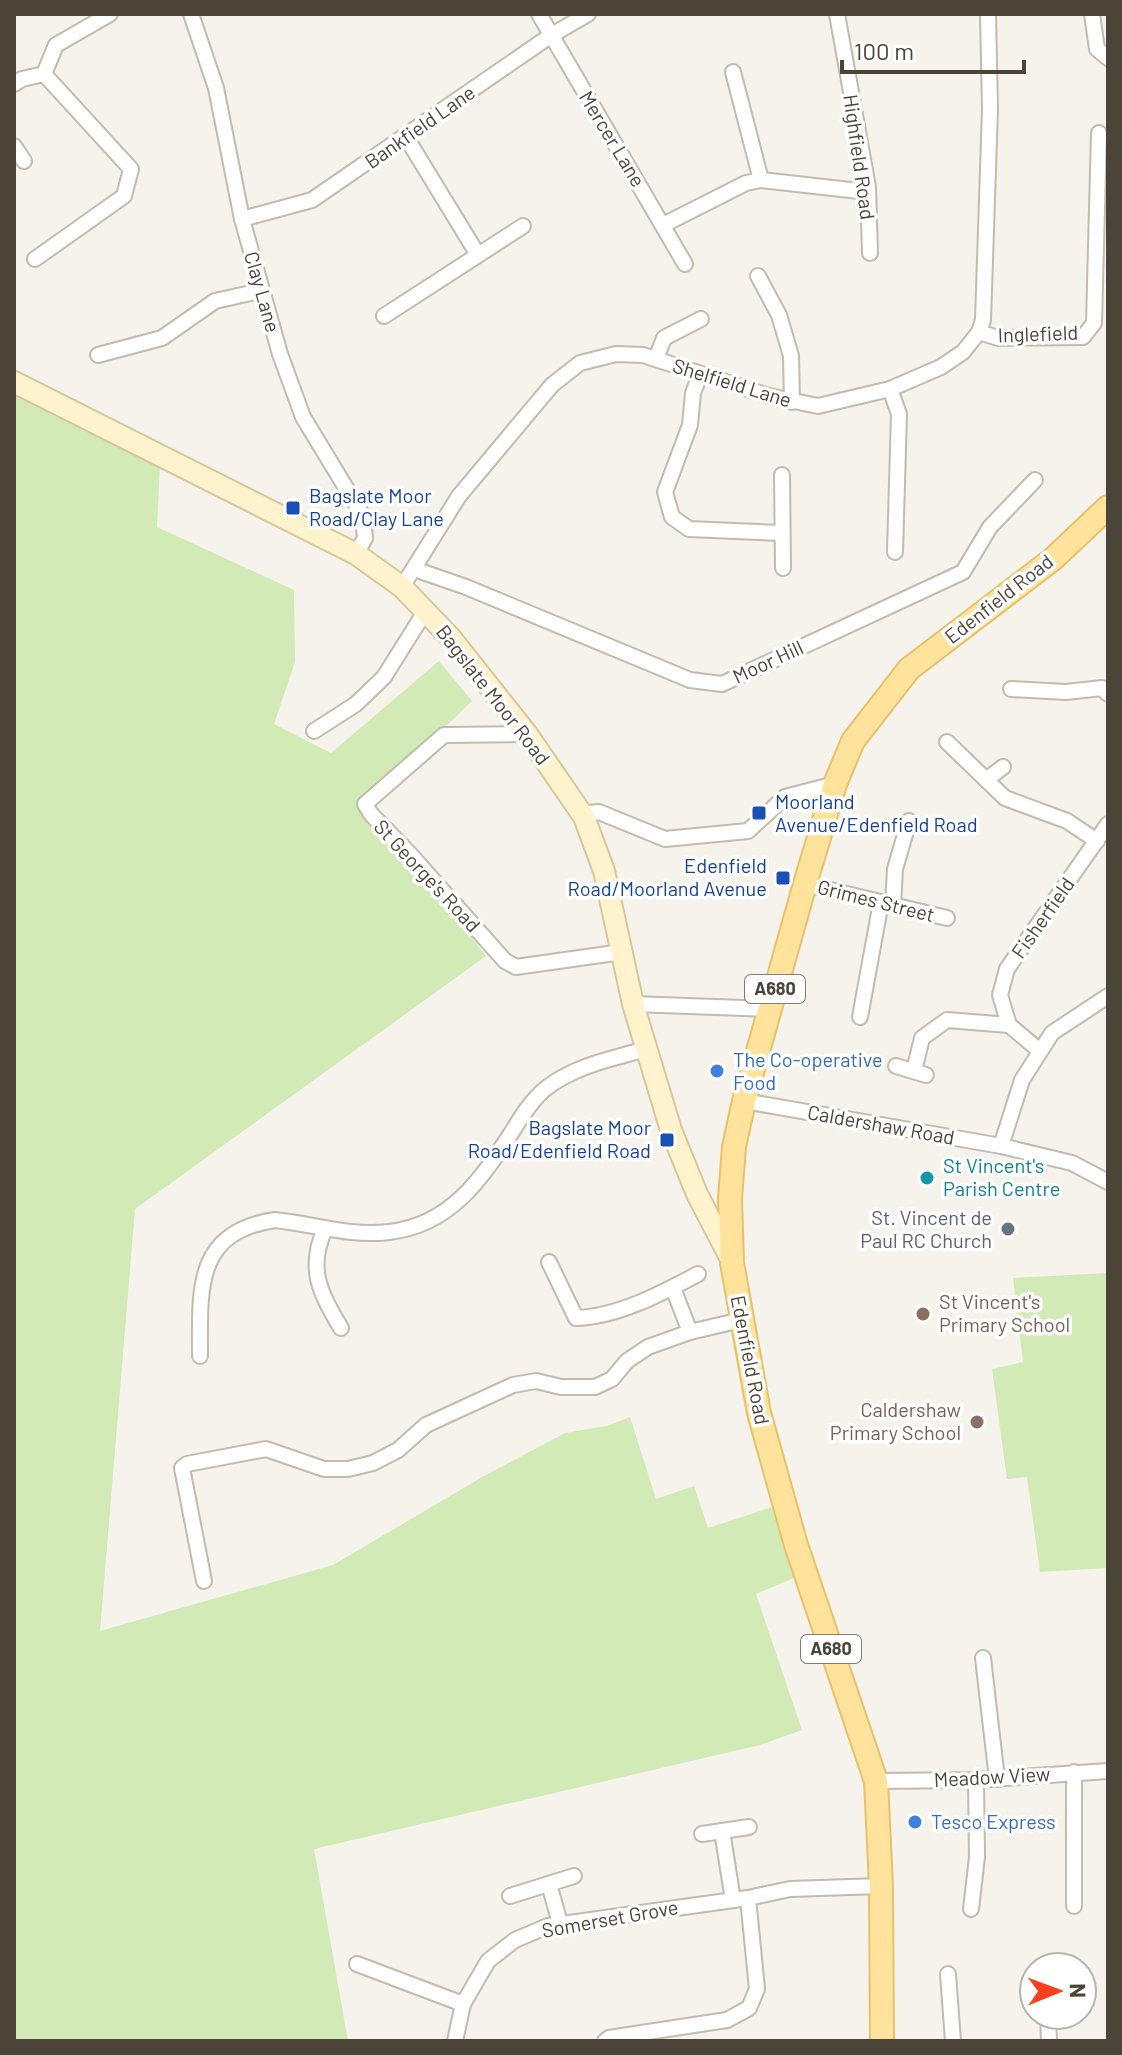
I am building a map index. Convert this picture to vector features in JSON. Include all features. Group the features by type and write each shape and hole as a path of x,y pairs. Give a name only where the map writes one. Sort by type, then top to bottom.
{"main road":[{"name":"Edenfield Road","path":"882,2041 881,1886 876,1781 796,1545 759,1413 732,1263 730,1198 734,1147 805,884 835,784 853,741 890,692 921,678 1008,602 1108,507"},
{"name":"Edenfield Road","path":"1008,602 1063,568 1108,528"}],"street":[{"path":"44,74 56,45 110,14"},
{"name":"Clay Lane","path":"191,14 216,88 260,291 303,417 363,516 365,538 356,554"},
{"name":"Mercer Lane","path":"539,14 685,264"},
{"name":"Bankfield Lane","path":"242,219 312,200 550,36 588,14"},
{"name":"Highfield Road","path":"837,14 868,192 870,253"},
{"path":"979,332 983,320 990,109 988,14"},
{"path":"1092,14 1097,49 1108,58"},
{"path":"733,72 761,180"},
{"path":"14,84 44,74"},
{"path":"35,259 124,196 131,169 44,74"},
{"name":"Inglefield","path":"979,332 998,338 1083,337 1094,323 1099,133"},
{"path":"406,137 478,255"},
{"path":"14,146 24,161"},
{"path":"663,225 746,183 761,180 868,192"},
{"path":"384,316 523,226"},
{"path":"758,276 779,315 791,356 792,402"},
{"path":"98,355 162,338 215,301 260,291"},
{"path":"656,359 664,338 701,319"},
{"name":"Shelfield Lane","path":"402,587 459,496 552,385 580,363 616,354 643,355 792,402 818,406 890,389 941,367 963,352 979,332"},
{"path":"700,375 693,393 690,425 665,492 672,517 689,529 781,533"},
{"name":"Bagslate Moor Road","path":"14,382 356,554 402,587 426,610 527,734 584,817 604,871 633,1004 671,1130 699,1197 732,1263"},
{"path":"890,389 899,414 895,552"},
{"path":"782,475 783,568"},
{"name":"Moor Hill","path":"414,569 466,587 690,680 722,684 963,572 990,527 1035,480"},
{"path":"314,731 356,704 384,677 426,610"},
{"path":"1011,689 1066,692 1102,688 1108,694"},
{"name":"St George's Road","path":"527,734 444,735 365,804 505,961 516,967 622,952"},
{"path":"947,742 1005,798 1067,821 1097,841"},
{"path":"986,780 1003,767"},
{"path":"584,817 599,812 665,839 748,831 785,797 835,784"},
{"path":"860,1017 909,821"},
{"name":"Fisherfield","path":"1009,1025 1000,995 1007,969 1108,824"},
{"name":"Grimes Street","path":"805,884 947,918"},
{"path":"1001,1146 1022,1080 1052,1033 1108,996"},
{"path":"633,1004 769,1009"},
{"path":"896,1066 920,1073 922,1038 947,1020 1009,1025 1040,1051"},
{"path":"200,1356 201,1283 207,1261 231,1234 260,1222 291,1222 361,1234 392,1232 429,1220 464,1198 479,1181 529,1106 545,1090 593,1064 646,1049"},
{"name":"Caldershaw Road","path":"744,1101 1001,1146 1072,1163 1108,1182"},
{"path":"699,1197 730,1198"},
{"path":"325,1229 317,1257 318,1286 341,1328"},
{"path":"549,1262 576,1318 598,1318 673,1288 698,1274"},
{"path":"673,1288 690,1332"},
{"path":"204,1581 182,1468 187,1464 266,1449 324,1469 348,1469 373,1463 398,1450 426,1425 513,1385 536,1381 561,1387 595,1387 612,1379 627,1361 648,1347 690,1332 741,1320"},
{"path":"983,1658 997,1779"},
{"name":"Meadow View","path":"876,1781 976,1780 1108,1771"},
{"path":"1074,1772 1074,1906"},
{"path":"971,1909 977,1857 976,1780"},
{"path":"702,1834 749,1827"},
{"path":"605,2041 727,2020 749,2008 757,1989 740,1899 722,1831"},
{"path":"510,1896 574,1876"},
{"path":"549,1884 560,1923"},
{"name":"Somerset Grove","path":"455,2041 463,2004 488,1961 515,1940 560,1923 740,1899 790,1889 881,1886"},
{"path":"357,1964 463,2004"},
{"path":"948,1974 953,2041"}],"green space":[{"path":"14,389 160,464 157,527 294,590 295,662 274,724 331,753 439,661 472,701 361,808 408,857 486,956 135,1209 100,1631 333,1565 484,1476 565,1433 607,1426 630,1417 656,1499 694,1486 708,1528 772,1507 796,1577 756,1594 802,1730 760,1745 314,1849 348,2041 14,2041"},
{"path":"1108,1273 1108,1568 1040,1572 1027,1477 1007,1479 992,1369 1023,1362 1013,1278"}],"place":[{"name":"Bagslate Moor Road/Clay Lane","path":"293,508"},
{"name":"Moorland Avenue/Edenfield Road","path":"759,813"},
{"name":"Edenfield Road/Moorland Avenue","path":"783,878"},
{"name":"The Co-operative Food","path":"717,1071"},
{"name":"Bagslate Moor Road/Edenfield Road","path":"667,1140"},
{"name":"St Vincent's Parish Centre","path":"927,1178"},
{"name":"St. Vincent de Paul RC Church","path":"1008,1229"},
{"name":"St Vincent's Primary School","path":"923,1314"},
{"name":"Caldershaw Primary School","path":"977,1422"},
{"name":"Tesco Express","path":"915,1822"}]}
